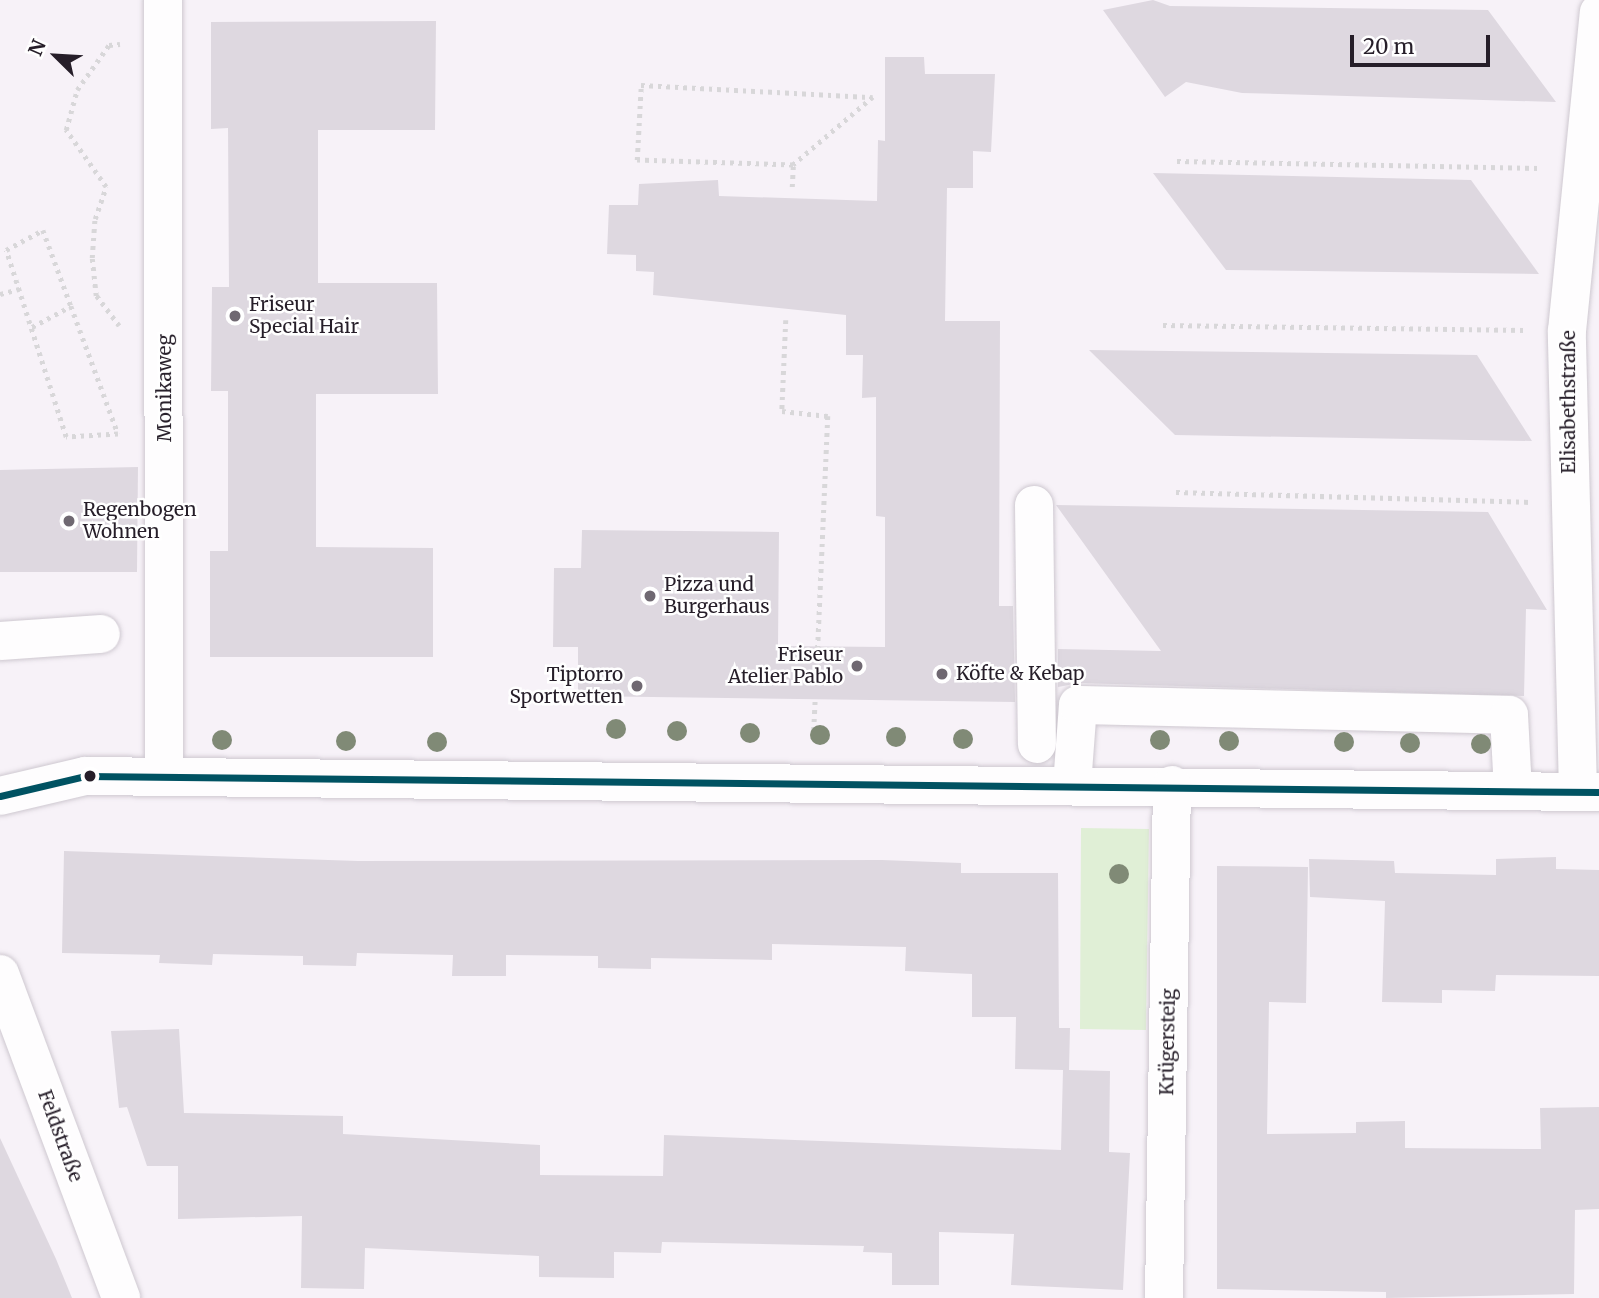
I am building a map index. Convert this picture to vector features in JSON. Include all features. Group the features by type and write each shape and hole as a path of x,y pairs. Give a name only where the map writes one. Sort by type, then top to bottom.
{"street":[{"name":"Monikaweg","path":"163,0 166,693 164,777"},
{"name":"Elisabethstraße","path":"1588,792 1569,503 1567,331 1599,13"},
{"path":"1034,505 1037,744"},
{"path":"0,641 101,634"},
{"path":"1072,785 1078,705 1091,705 1509,715 1513,791"},
{"path":"0,796 85,776 1172,785 1588,792"},
{"name":"Krügersteig","path":"1164,1298 1172,785"},
{"name":"Feldstraße","path":"0,974 121,1298"}],"path":[{"path":"128,327 119,326 96,296 95,219 106,187 66,130 77,90 109,45 163,39"},
{"path":"792,187 793,165 873,97 641,85 637,160 793,165"},
{"path":"1177,161 1582,169"},
{"path":"43,230 71,306 118,434 66,437 6,250 43,230"},
{"path":"0,294 19,289"},
{"path":"32,327 71,306"},
{"path":"786,320 782,411 828,416 818,647"},
{"path":"1164,324 1567,331"},
{"path":"1176,492 1569,503"}],"green space":[{"path":"1081,828 1149,829 1146,1030 1080,1029"}],"building":[{"path":"1153,0 1170,6 1488,10 1556,102 1242,93 1186,82 1165,97 1103,10"},
{"path":"436,21 435,130 318,130 318,283 437,283 438,394 316,394 316,547 433,548 433,657 210,657 210,551 228,551 228,391 211,391 212,287 229,287 228,128 211,129 211,22"},
{"path":"885,57 924,57 925,74 995,74 991,152 973,151 973,188 947,188 945,321 1000,321 999,606 1013,606 1015,702 578,696 578,647 553,647 554,568 581,568 582,530 779,532 778,646 885,647 885,517 876,516 876,397 862,398 863,355 846,355 846,315 653,295 654,272 636,271 636,255 607,254 609,205 638,205 639,184 718,180 719,196 877,201 878,140 885,141"},
{"path":"1153,173 1471,180 1539,274 1226,270"},
{"path":"1089,350 1477,355 1532,441 1175,435"},
{"name":"Regenbogen Wohnen","path":"138,467 137,572 0,572 0,470"},
{"path":"1056,505 1488,512 1547,610 1526,609 1524,696 1079,683 1058,687 1058,649 1161,651"},
{"path":"64,851 358,861 882,860 961,863 961,873 1058,873 1059,1028 1070,1028 1069,1070 1110,1071 1109,1152 1130,1153 1123,1290 1011,1285 1014,1234 939,1232 939,1285 892,1285 892,1253 863,1252 864,1246 662,1242 661,1253 614,1252 614,1278 539,1277 539,1256 365,1248 364,1289 301,1288 302,1216 178,1219 178,1166 147,1166 127,1107 119,1108 111,1031 179,1029 184,1113 343,1116 343,1134 540,1145 540,1175 663,1176 664,1135 1061,1150 1063,1070 1015,1069 1016,1017 972,1017 972,974 905,971 906,947 772,944 772,960 651,958 651,969 598,968 598,956 506,955 506,976 452,976 453,955 357,953 356,966 303,965 303,956 213,954 212,965 159,963 160,955 62,953"},
{"path":"1556,857 1556,869 1599,870 1599,976 1496,975 1495,991 1442,990 1442,1003 1382,1002 1385,901 1310,897 1309,859 1394,861 1395,873 1496,875 1496,859"},
{"path":"1217,866 1308,867 1306,1003 1269,1002 1267,1134 1356,1133 1356,1122 1405,1121 1405,1148 1541,1149 1540,1108 1599,1107 1599,1209 1575,1210 1574,1294 1386,1298 1386,1292 1217,1289"},
{"path":"0,1138 56,1259 72,1298 0,1298"}],"transit line":[{"path":"0,796 85,776 1599,792"}],"place":[{"name":"Friseur Special Hair","path":"235,316"},
{"name":"Regenbogen Wohnen","path":"69,521"},
{"name":"Pizza und Burgerhaus","path":"650,596"},
{"name":"Friseur Atelier Pablo","path":"857,666"},
{"name":"Köfte & Kebap","path":"942,674"},
{"name":"Tiptorro Sportwetten","path":"637,686"}]}
